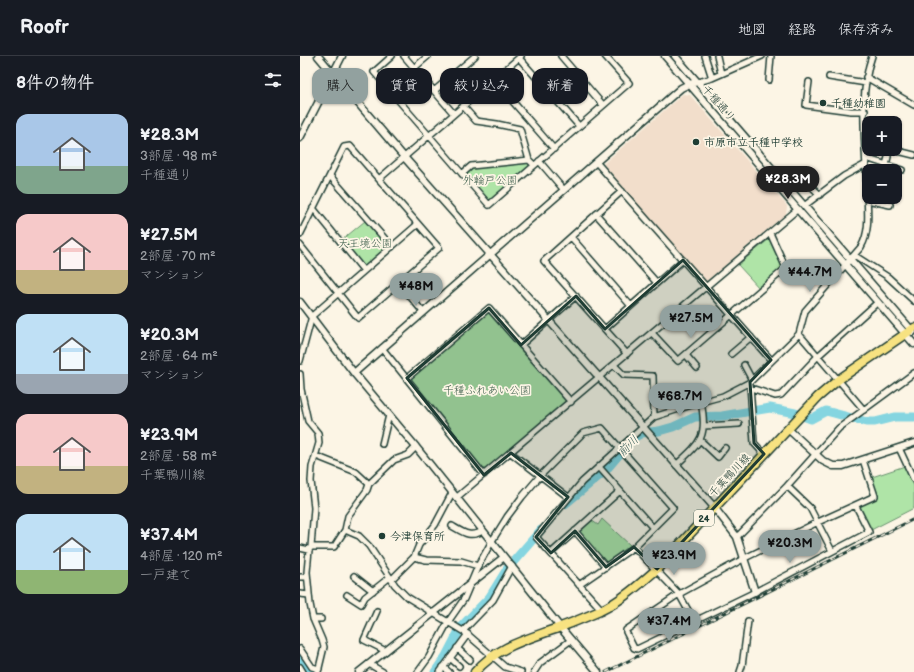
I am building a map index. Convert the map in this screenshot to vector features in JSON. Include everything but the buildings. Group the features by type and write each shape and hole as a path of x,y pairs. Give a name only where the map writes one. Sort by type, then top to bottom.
{"main road":[{"name":"千葉鴨川線","path":"475,672 483,663 502,650 525,639 602,610 633,590 657,569 818,397 838,380 912,330"}],"street":[{"path":"318,56 328,68"},
{"path":"335,68 342,56"},
{"path":"392,56 374,72 489,205 629,83 605,56"},
{"path":"404,56 414,68 428,56"},
{"path":"434,91 474,56"},
{"path":"561,56 603,105"},
{"name":"千種通り","path":"665,56 878,302 912,330"},
{"name":"千種通り","path":"675,56 804,206 852,257 912,330 914,344"},
{"path":"705,56 712,78"},
{"path":"717,56 721,74"},
{"path":"354,373 681,88 689,84 712,78 762,56"},
{"path":"769,80 771,56"},
{"path":"865,116 866,77 872,56"},
{"path":"508,68 520,57 579,126"},
{"path":"829,77 866,83"},
{"path":"866,77 914,105"},
{"path":"809,82 806,105 851,111 865,111"},
{"path":"432,89 454,114"},
{"path":"300,138 317,104"},
{"path":"359,104 490,255 714,507 737,537 755,592"},
{"path":"379,179 466,104"},
{"path":"515,104 554,149"},
{"path":"464,106 476,121 497,124 520,130 529,160 534,166"},
{"path":"300,234 344,147 350,146 439,248 358,318 300,245"},
{"path":"902,152 914,154"},
{"path":"866,164 866,158 883,164"},
{"path":"462,174 471,166 529,160"},
{"path":"539,161 564,190"},
{"path":"596,162 771,360"},
{"path":"804,206 844,176 862,166"},
{"path":"799,174 820,195"},
{"path":"330,176 392,247"},
{"path":"622,191 544,261 627,354"},
{"path":"602,610 536,536 582,482 654,417 723,396 751,384 771,360 799,334 805,311 864,241 866,232 867,204"},
{"path":"885,204 890,205"},
{"path":"313,208 364,271"},
{"path":"456,498 798,209"},
{"path":"596,214 657,283"},
{"path":"300,361 312,316 418,224"},
{"path":"652,333 678,362 786,268 770,233"},
{"path":"571,237 631,306"},
{"path":"852,257 888,277 914,301"},
{"path":"605,329 683,260"},
{"path":"399,283 423,312"},
{"path":"521,344 576,296"},
{"path":"300,302 354,373 416,447 560,627 598,672"},
{"path":"751,384 775,396 782,395 818,356 878,302"},
{"path":"407,378 489,308 571,402"},
{"path":"799,334 864,410"},
{"path":"731,354 750,337"},
{"path":"382,348 484,475"},
{"path":"686,355 696,368"},
{"path":"614,365 624,375 653,376 654,417"},
{"path":"744,365 751,384 754,443 764,454"},
{"path":"737,537 839,428 914,373"},
{"path":"300,374 301,389 306,405 308,421 318,433 319,443 312,467 311,481 314,508 307,577 313,619 324,648 318,671 312,667 300,649"},
{"path":"676,465 697,445 700,440 704,426 701,402"},
{"path":"382,444 389,415"},
{"path":"704,426 739,424"},
{"path":"418,672 429,657 448,622 464,599 478,566 507,517 540,476 583,433 602,428 673,508 634,547 580,585"},
{"path":"788,429 823,461 833,466 844,466 914,442"},
{"path":"700,440 718,456 725,448"},
{"path":"300,548 310,549 334,547 345,530 348,516 367,490 369,484 394,460 408,455 416,447"},
{"path":"899,448 914,480"},
{"path":"510,453 568,497"},
{"path":"316,456 356,472 369,484"},
{"path":"856,506 869,532 755,592 637,649 634,648 626,630 680,594 744,558 875,496 863,460"},
{"path":"599,467 653,528"},
{"path":"786,486 810,508 832,551"},
{"path":"551,553 620,491"},
{"path":"347,595 361,604 365,597 391,578 414,557 419,545 435,525 452,492"},
{"path":"452,526 465,534 475,536 483,531"},
{"path":"345,530 359,536 368,546 395,585 408,597 468,634 505,667 521,672"},
{"path":"575,531 606,567"},
{"path":"634,547 680,594 694,621"},
{"path":"414,557 426,560 461,561 478,566"},
{"path":"360,672 504,557"},
{"path":"463,631 493,600 512,566"},
{"path":"354,576 373,591"},
{"path":"300,577 307,577"},
{"path":"300,594 309,595"},
{"path":"377,611 364,640 386,651"},
{"path":"313,619 321,619"},
{"path":"740,672 748,622"},
{"path":"449,672 441,670 468,634"},
{"path":"534,672 540,663 571,640"},
{"path":"457,648 470,660"},
{"path":"450,658 459,666"},
{"path":"369,664 383,672"},
{"path":"300,667 303,672"}],"highlighted area":[{"path":"683,260 771,360 750,382 754,443 764,454 657,569 634,547 606,567 575,531 551,553 536,537 568,497 511,453 484,475 407,378 489,308 521,345 576,296 605,329"}],"shaded area":[{"name":"市原市立千種中学校","path":"683,94 690,95 787,206 786,214 707,281 704,281 603,164"}],"green space":[{"name":"外輪戸公園","path":"527,161 530,163 530,166 490,200 487,199 466,175 466,173 472,168"},
{"name":"天王境公園","path":"365,221 387,245 387,247 365,266 363,266 342,240"},
{"path":"769,239 771,239 784,267 760,289 738,265"},
{"name":"千種ふれあい公園","path":"487,313 489,313 566,399 566,401 485,469 483,469 410,379"},
{"path":"905,466 914,486 914,508 871,530 860,505 878,496 872,477"},
{"path":"602,519 631,546 607,563 605,563 579,533 579,530 591,520 598,525"}],"waterway":[{"name":"前川","path":"565,504 605,471 633,438 642,433 659,431 673,427 695,417 722,416 770,408 795,413 811,419 826,411 867,422 875,422 895,417 914,417"},
{"name":"前川","path":"435,672 446,656 461,627 489,598 507,569 541,530"},
{"path":"300,657 309,672"}],"railway":[{"path":"606,672 914,519"}],"place":[{"name":"千種幼稚園","path":"823,103"},
{"name":"市原市立千種中学校","path":"696,142"},
{"name":"今津保育所","path":"382,536"}]}
